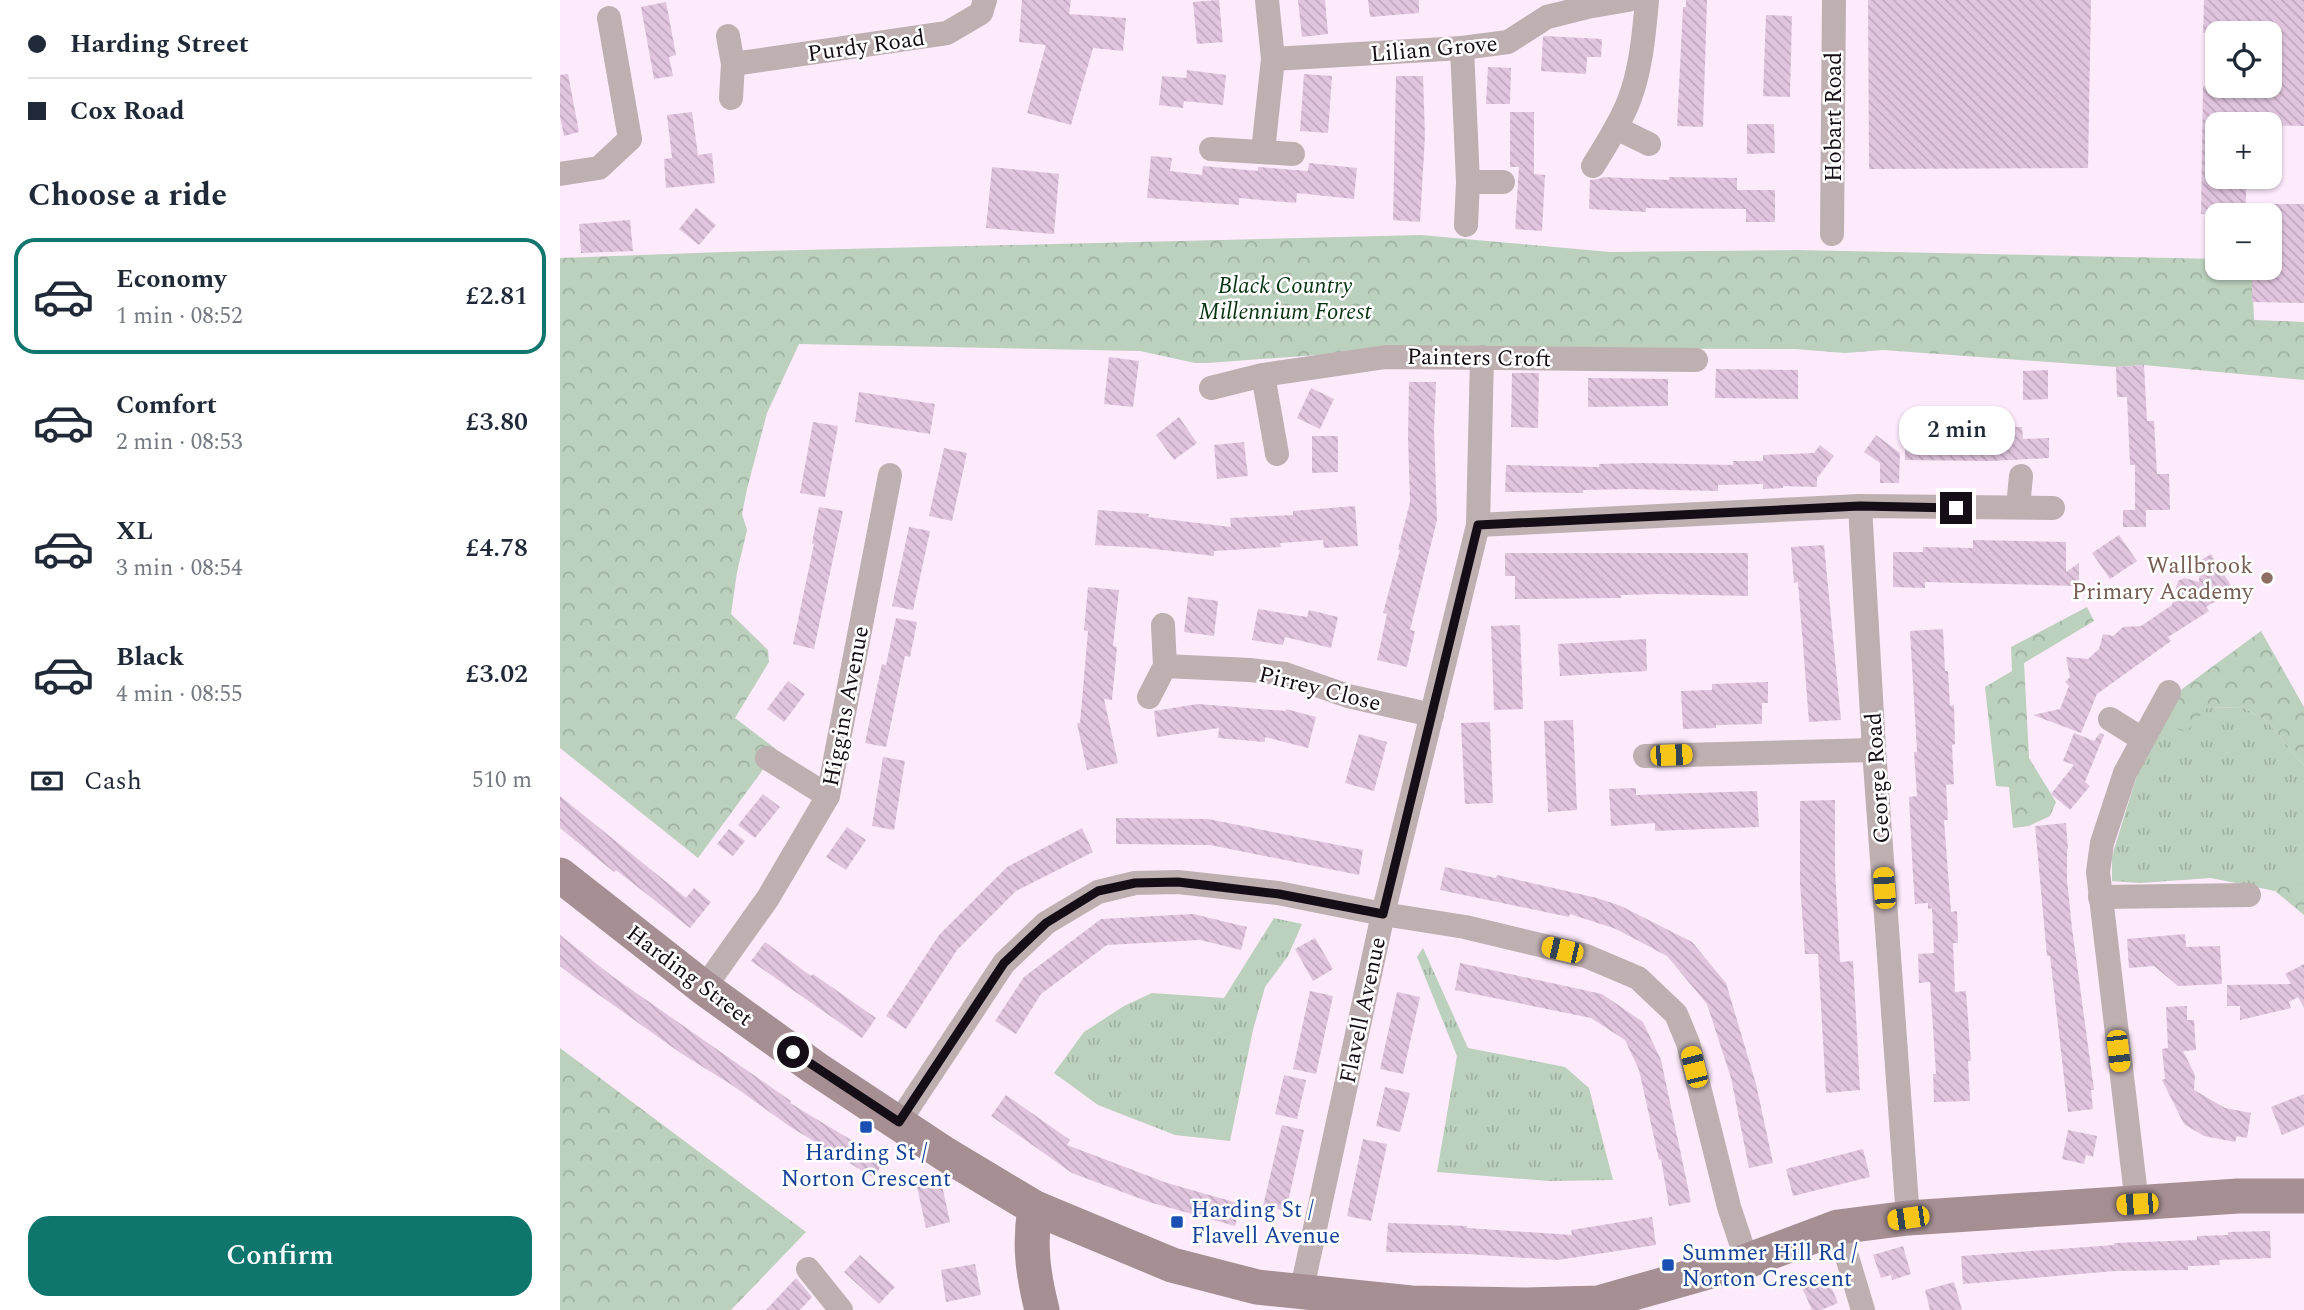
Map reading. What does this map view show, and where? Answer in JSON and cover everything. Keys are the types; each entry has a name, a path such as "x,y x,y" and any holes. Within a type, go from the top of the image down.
{"main road":[{"name":"Harding Street","path":"560,875 704,988 815,1068 1035,1208 1172,1265 1257,1287 1411,1303 1598,1303 1747,1261 1838,1227 1908,1218 2238,1196 2304,1196"},
{"path":"1035,1208 1031,1230 1032,1270 1042,1310"}],"street":[{"name":"Purdy Road","path":"733,64 947,33 981,13 985,0"},
{"path":"1263,151 1273,59 1267,0"},
{"name":"Lilian Grove","path":"1273,59 1462,48 1508,42 1547,17 1628,0"},
{"path":"1593,166 1616,128 1636,79 1647,0"},
{"name":"Hobart Road","path":"1832,234 1834,0"},
{"path":"560,174 599,168 630,139 609,18"},
{"path":"728,36 733,64 731,98"},
{"path":"1462,48 1468,181 1466,225"},
{"path":"1616,128 1649,144"},
{"path":"1210,149 1293,153"},
{"path":"1468,181 1503,182"},
{"name":"Painters Croft","path":"1211,388 1263,375 1386,357 1696,360"},
{"name":"Flavell Avenue","path":"1301,1293 1383,914 1478,525 1482,357"},
{"path":"1263,375 1277,454"},
{"name":"Higgins Avenue","path":"704,988 768,898 828,796 890,475"},
{"path":"2018,507 2021,476"},
{"path":"1478,525 1860,506 2053,508"},
{"name":"George Road","path":"1860,506 1874,750 1908,1218"},
{"path":"1149,697 1165,666 1163,625"},
{"name":"Pirrey Close","path":"1165,666 1285,674 1348,696 1432,715"},
{"path":"2137,1204 2098,872 2102,843 2125,773 2169,692"},
{"path":"2110,719 2142,739"},
{"path":"1645,756 1874,750"},
{"path":"767,758 828,796"},
{"path":"899,1122 1004,963 1046,923 1098,891 1135,883 1178,882 1279,894 1465,927 1586,956 1638,978 1676,1014 1688,1043 1729,1207 1747,1261"},
{"path":"2100,897 2249,895"},
{"path":"1838,1227 1863,1310"},
{"path":"808,1269 841,1310"}],"green space":[{"name":"Black Country Millennium Forest","path":"1421,235 1610,252 1797,250 2205,259 2205,280 2252,280 2254,320 2304,322 2304,380 2144,365 2116,367 1883,350 1845,353 1795,349 1413,348 1195,363 1140,351 799,344 767,413 747,489 742,514 747,530 731,614 768,650 769,662 735,718 776,749 698,858 560,748 560,258"},
{"path":"2087,607 2094,621 2024,663 2029,758 2056,802 2050,816 2029,826 2013,828 2009,787 1996,786 1985,687 2012,671 2011,647"},
{"path":"2261,631 2304,707 2304,766 2267,721 2242,707 2207,708 2186,732 2163,725 2182,689"},
{"path":"2242,707 2267,721 2304,766 2304,882 2283,877 2275,891 2211,878 2140,883 2112,881 2112,856 2142,759 2163,725 2207,708"},
{"path":"2283,876 2304,882 2304,915 2275,891"},
{"path":"1274,918 1302,924 1288,956 1265,987 1253,1030 1230,1141 1175,1135 1098,1105 1054,1073 1084,1032 1124,1006 1152,993 1224,998"},
{"path":"1423,948 1468,1048 1565,1067 1589,1088 1613,1180 1549,1181 1437,1172 1457,1056 1417,957"},
{"path":"560,1048 806,1232 731,1310 560,1310"}],"building":[{"path":"1022,0 1071,0 1069,14 1126,18 1123,51 1093,48 1071,125 1027,113 1046,45 1019,42"},
{"path":"1219,0 1223,42 1197,44 1193,2"},
{"path":"1298,0 1325,0 1328,34 1302,37"},
{"path":"1368,0 1419,0 1419,13 1370,17"},
{"path":"1686,0 1707,0 1703,127 1677,126 1683,7 1686,7"},
{"path":"1868,0 2091,0 2088,168 1869,169"},
{"path":"2204,0 2304,0 2304,126 2282,125 2282,112 2205,112 2205,189 2246,189 2246,203 2205,203 2205,214 2201,214 2203,86 2205,98 2282,98 2282,21 2205,21 2203,33"},
{"path":"666,2 676,55 669,57 673,76 654,79 641,7"},
{"path":"1766,15 1792,16 1790,97 1763,96"},
{"path":"1545,36 1602,39 1601,57 1587,57 1586,74 1541,71"},
{"path":"1488,67 1511,68 1510,104 1486,104"},
{"path":"1187,70 1226,75 1223,105 1184,101 1183,108 1159,105 1162,76 1186,78"},
{"path":"568,74 579,132 564,136 560,116 560,75"},
{"path":"1304,74 1332,76 1328,133 1300,131"},
{"path":"1396,76 1423,76 1425,136 1420,222 1393,220"},
{"path":"692,112 698,155 712,153 715,183 666,188 664,159 672,158 667,115"},
{"path":"1510,112 1534,112 1534,174 1545,175 1542,231 1515,229 1519,167 1510,167"},
{"path":"1747,124 1774,124 1775,153 1747,154"},
{"path":"1151,156 1172,158 1170,171 1202,175 1203,166 1258,171 1258,167 1308,171 1309,163 1357,168 1354,199 1297,193 1296,203 1239,198 1239,205 1147,198"},
{"path":"992,167 1059,174 1054,234 986,228"},
{"path":"1603,177 1669,180 1669,177 1737,178 1737,190 1775,190 1775,222 1746,222 1746,209 1646,208 1646,212 1589,209 1590,180"},
{"path":"2282,204 2304,204 2304,303 2252,302 2252,280 2282,280"},
{"path":"696,208 716,225 699,245 679,229"},
{"path":"630,220 633,251 581,253 579,224"},
{"path":"1109,357 1139,361 1133,407 1104,404"},
{"path":"2144,365 2147,421 2154,421 2157,474 2169,474 2170,510 2146,510 2146,527 2123,527 2123,510 2135,510 2135,465 2130,465 2127,397 2117,397 2116,367"},
{"path":"1716,369 1798,370 1798,399 1715,398"},
{"path":"2048,370 2048,399 2023,400 2023,371"},
{"path":"1512,373 1539,373 1538,428 1511,427"},
{"path":"1588,378 1668,379 1668,406 1588,407"},
{"path":"1409,382 1436,382 1434,429 1437,520 1410,630 1415,631 1407,667 1377,660 1387,614 1383,613 1410,502"},
{"path":"1311,388 1334,399 1320,429 1297,418"},
{"path":"859,392 935,404 930,434 855,422"},
{"path":"1179,417 1197,443 1174,460 1156,435"},
{"path":"813,422 838,426 825,497 800,493"},
{"path":"2004,427 2022,427 2023,439 2049,438 2049,458 1991,461 1905,460 1905,431 2004,431"},
{"path":"1876,435 1900,453 1899,483 1880,483 1880,463 1864,452"},
{"path":"1312,436 1338,436 1338,472 1312,473"},
{"path":"1244,442 1248,476 1217,479 1214,445"},
{"path":"1820,445 1834,456 1817,478 1817,487 1783,486 1763,489 1763,484 1718,485 1718,491 1629,489 1583,490 1583,493 1505,492 1506,465 1733,465 1733,461 1763,461 1763,455 1814,453"},
{"path":"944,448 967,453 952,521 929,516"},
{"path":"1355,506 1358,546 1324,548 1323,540 1280,543 1281,547 1214,551 1214,556 1095,545 1098,510 1149,514 1148,517 1231,527 1230,518 1293,515 1293,511"},
{"path":"819,507 843,511 814,649 793,644"},
{"path":"909,527 930,531 913,610 892,606"},
{"path":"2119,535 2137,561 2110,579 2092,553"},
{"path":"1973,540 2066,542 2066,572 2079,563 2079,586 1925,582 1925,588 1893,587 1893,552 1923,552 1923,547 1973,548"},
{"path":"1824,545 1841,720 1809,722 1798,582 1794,583 1791,547"},
{"path":"1505,553 1748,553 1748,596 1662,594 1621,595 1621,598 1515,599 1515,576 1505,576"},
{"path":"2211,554 2234,590 2206,607 2209,611 2168,637 2171,641 2097,694 2081,733 2033,715 2060,709 2069,686 2065,682 2070,677 2066,657 2088,659 2099,649 2103,634 2113,636 2123,627 2141,626 2172,605 2178,581 2184,578 2199,582 2201,560"},
{"path":"1088,587 1119,590 1113,646 1117,647 1112,700 1104,699 1118,763 1087,770 1077,723 1080,723 1088,631 1084,630"},
{"path":"1188,597 1218,601 1214,636 1184,632"},
{"path":"1258,609 1307,617 1309,610 1338,617 1331,648 1285,637 1283,645 1252,640"},
{"path":"896,618 917,622 910,657 905,656 886,747 865,743 882,664 886,665"},
{"path":"1520,625 1523,709 1494,710 1491,626"},
{"path":"1943,629 1950,706 1954,705 1954,784 1946,785 1948,820 1944,820 1951,912 1957,911 1958,943 1953,943 1955,992 1966,991 1971,1061 1968,1061 1970,1101 1934,1102 1933,1074 1936,1074 1930,982 1919,983 1918,954 1934,953 1932,908 1928,909 1928,903 1915,904 1913,876 1909,797 1917,796 1914,752 1917,752 1910,631"},
{"path":"1646,639 1647,671 1560,676 1558,644"},
{"path":"788,681 805,694 784,722 767,709"},
{"path":"1768,682 1768,703 1762,703 1762,724 1683,729 1681,691 1712,690 1712,684"},
{"path":"1198,704 1286,709 1316,717 1308,748 1265,737 1265,742 1218,738 1219,728 1157,737 1154,711"},
{"path":"1573,720 1577,810 1548,812 1544,721"},
{"path":"1490,722 1493,803 1465,804 1461,723"},
{"path":"2074,733 2094,741 2100,733 2104,735 2085,782 2090,786 2070,810 2051,794 2074,765 2063,761"},
{"path":"1359,734 1387,742 1374,791 1345,783"},
{"path":"883,757 905,761 894,830 872,826"},
{"path":"1636,788 1636,795 1757,791 1759,827 1655,831 1655,823 1611,826 1609,789"},
{"path":"763,794 780,807 755,838 738,825"},
{"path":"560,796 686,898 694,888 711,902 690,928 560,828"},
{"path":"1835,800 1835,869 1840,962 1853,961 1860,1090 1826,1093 1818,954 1805,954 1800,883 1800,801"},
{"path":"1116,818 1208,819 1363,850 1359,875 1210,845 1116,844"},
{"path":"2066,823 2067,880 2072,928 2094,1090 2091,1090 2093,1109 2068,1112 2050,956 2047,956 2035,826"},
{"path":"847,827 866,840 846,870 826,857"},
{"path":"1082,828 1093,852 1016,891 957,950 906,1029 886,1016 939,935 1007,867"},
{"path":"729,829 745,841 733,856 717,844"},
{"path":"1445,867 1496,878 1497,875 1597,898 1621,906 1692,942 1726,983 1756,1084 1773,1163 1749,1168 1731,1078 1707,1004 1667,956 1616,929 1570,914 1569,917 1440,890"},
{"path":"1193,914 1247,927 1241,950 1200,940 1107,945 1041,994 1016,1034 995,1021 1024,977 1101,919"},
{"path":"2185,934 2186,947 2220,946 2222,984 2178,986 2154,966 2129,968 2127,939"},
{"path":"560,935 612,976 791,1101 790,1103 884,1160 874,1178 789,1126 574,977 560,966"},
{"path":"1315,938 1333,969 1313,981 1295,949"},
{"path":"765,942 876,1018 862,1038 751,961"},
{"path":"1460,963 1602,994 1643,1022 1661,1060 1691,1202 1669,1206 1661,1159 1659,1160 1639,1070 1625,1040 1591,1018 1455,990"},
{"path":"2304,964 2304,1008 2298,997 2289,1002 2291,1008 2240,1020 2240,1006 2227,1006 2227,985 2291,984 2285,974"},
{"path":"1310,991 1333,996 1316,1074 1293,1069"},
{"path":"1397,992 1420,997 1403,1074 1380,1069"},
{"path":"2187,1006 2187,1020 2194,1020 2196,1050 2183,1051 2195,1075 2194,1090 2225,1108 2251,1113 2247,1138 2237,1136 2235,1142 2204,1136 2184,1124 2162,1080 2165,1079 2162,1049 2168,1048 2166,1007"},
{"path":"1284,1075 1306,1080 1297,1119 1275,1114"},
{"path":"1385,1087 1410,1093 1400,1132 1376,1126"},
{"path":"2304,1094 2304,1126 2282,1135 2271,1107"},
{"path":"1006,1095 1070,1140 1067,1145 1167,1183 1241,1204 1235,1226 1149,1202 1072,1173 991,1116"},
{"path":"1282,1125 1304,1130 1286,1211 1263,1206"},
{"path":"2068,1130 2097,1136 2093,1157 2086,1155 2084,1164 2062,1159"},
{"path":"1363,1139 1387,1144 1371,1221 1347,1216"},
{"path":"1863,1149 1870,1177 1793,1196 1786,1169"},
{"path":"941,1181 950,1222 926,1228 917,1187"},
{"path":"1652,1217 1656,1245 1558,1260 1386,1252 1388,1223 1467,1226 1572,1235 1571,1230"},
{"path":"2270,1231 2271,1258 2219,1260 2220,1265 2188,1266 2188,1270 2115,1271 1963,1284 1961,1256 2114,1243 2197,1240 2197,1236 2228,1235 2228,1232"},
{"path":"1903,1246 1911,1274 1892,1280 1891,1275 1881,1278 1873,1255"},
{"path":"860,1255 895,1287 879,1304 844,1272"},
{"path":"975,1264 981,1295 946,1302 941,1270"},
{"path":"1826,1275 1838,1303 1821,1310 1812,1310 1801,1285"},
{"path":"796,1278 812,1297 800,1310 766,1310"},
{"path":"1954,1282 1962,1310 1930,1310 1925,1290"}],"place":[{"name":"Wallbrook Primary Academy","path":"2267,578"},
{"name":"Harding St / Norton Crescent","path":"866,1127"},
{"name":"Harding St / Flavell Avenue","path":"1177,1222"},
{"name":"Summer Hill Rd / Norton Crescent","path":"1668,1265"}],"route":[{"path":"793,1052 899,1122 1004,963 1046,923 1098,891 1135,883 1178,882 1279,894 1383,914 1478,525 1860,506 1956,508"}]}
